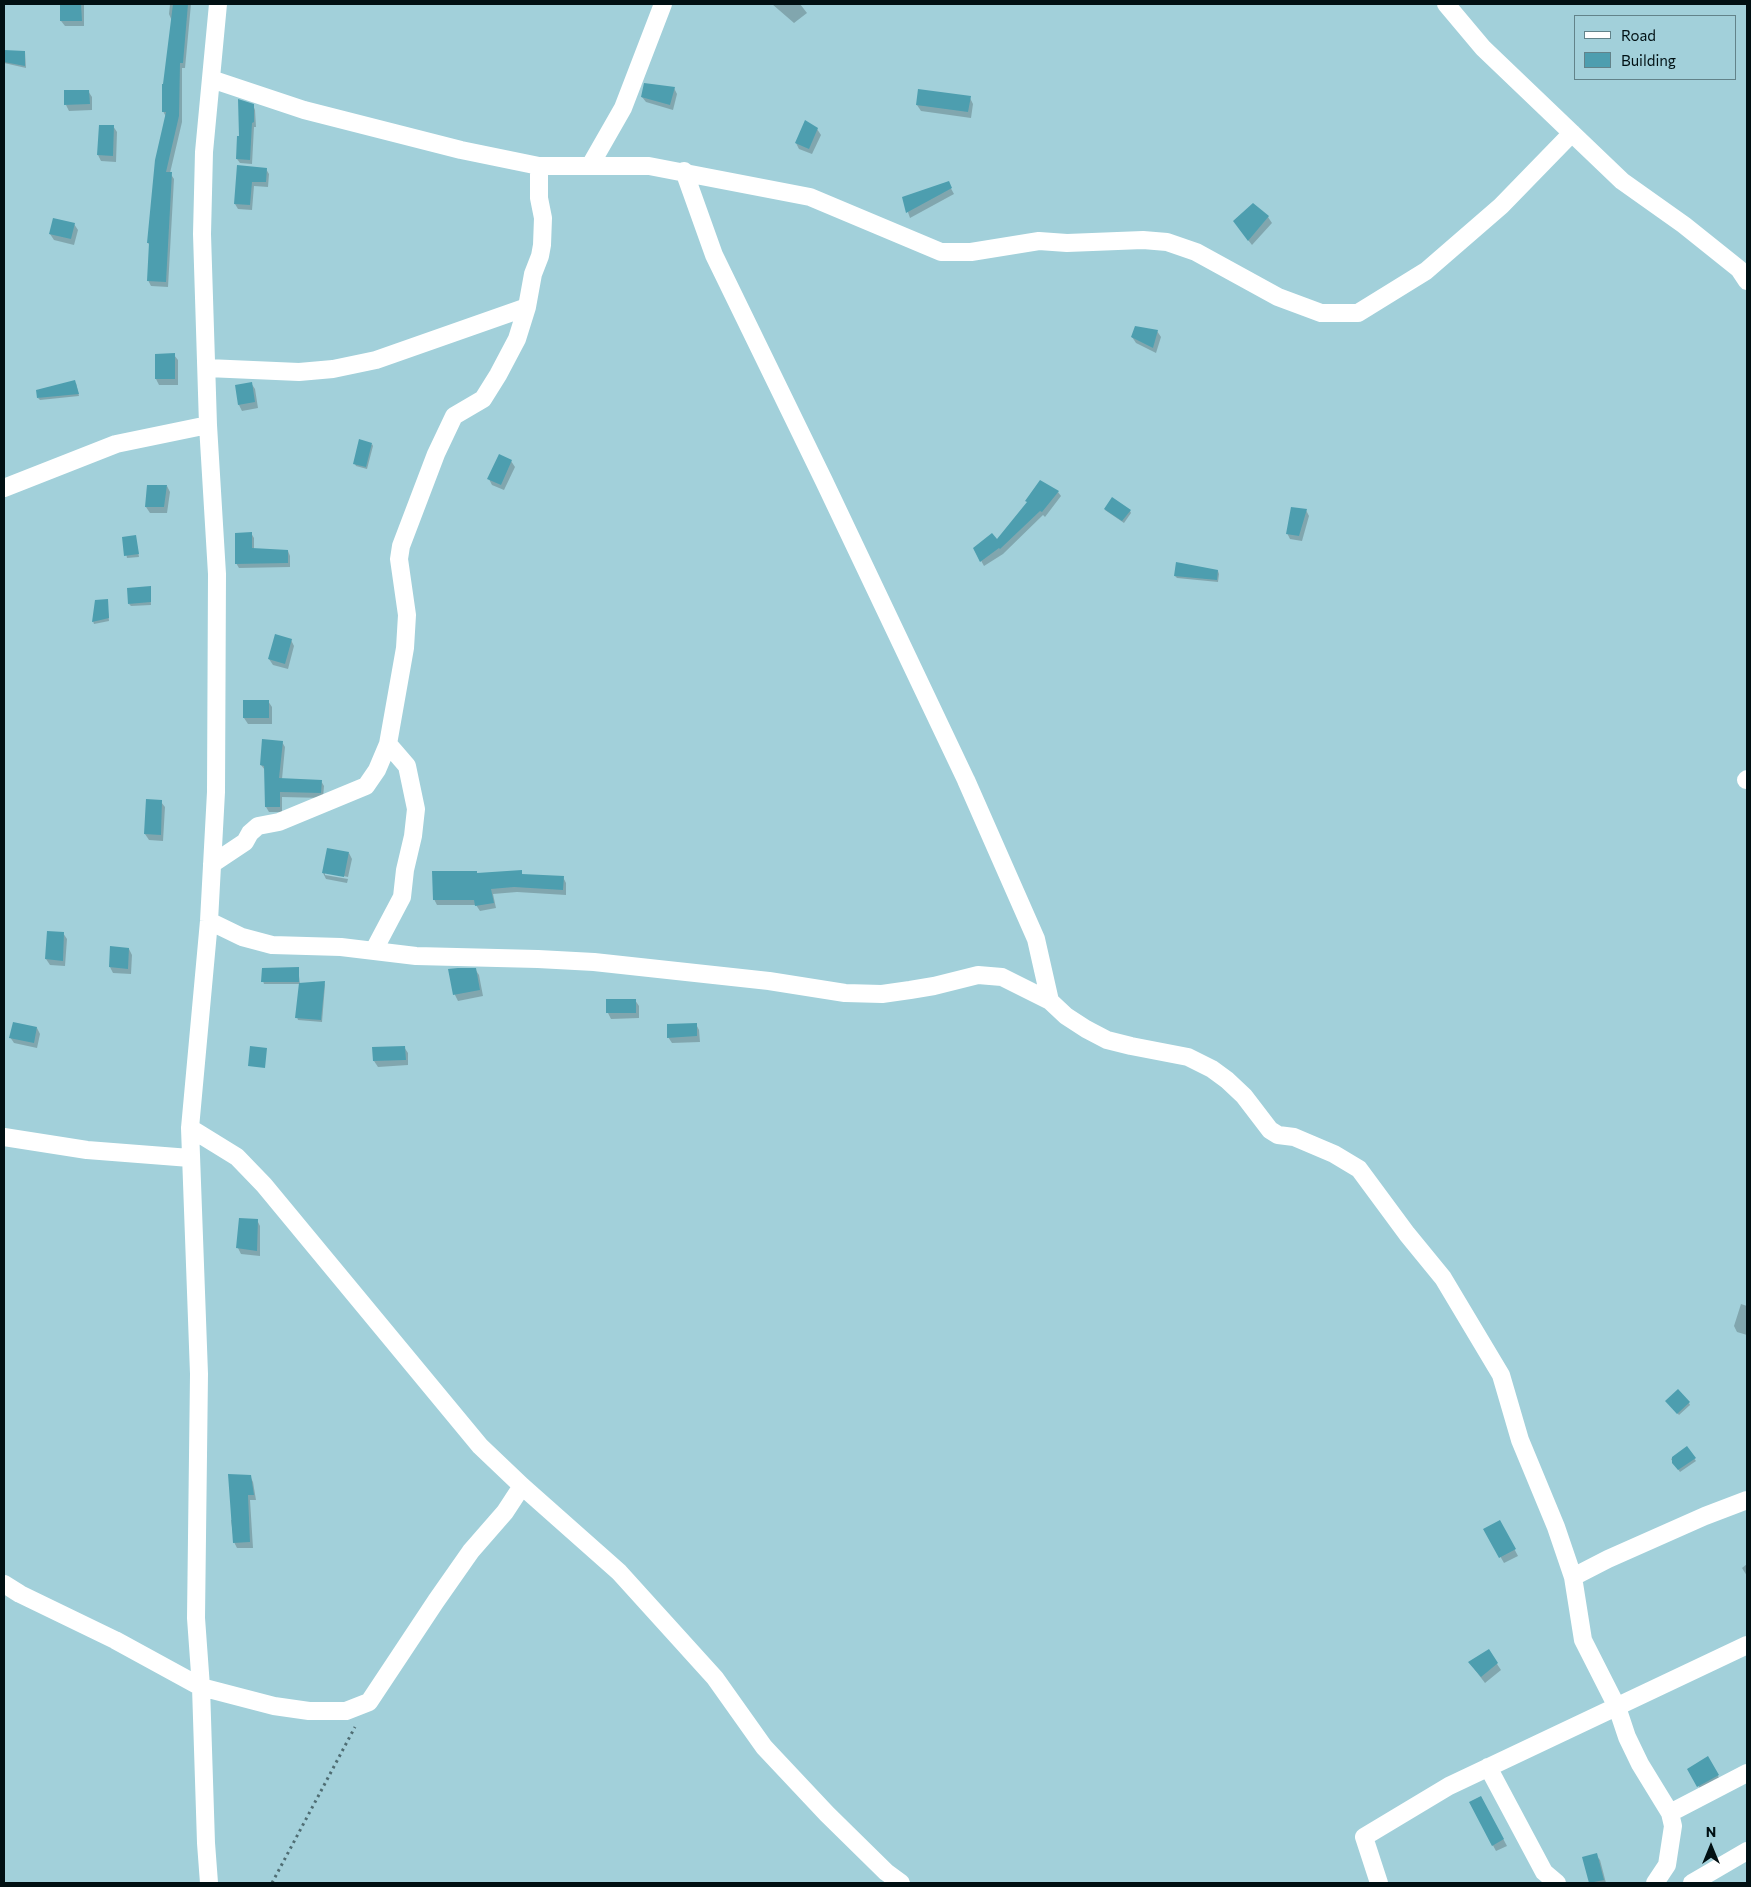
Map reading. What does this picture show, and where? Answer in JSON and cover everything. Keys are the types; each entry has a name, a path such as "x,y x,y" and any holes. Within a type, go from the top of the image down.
{"street":[{"path":"209,1883 201,1687 196,1618 200,1374 190,1128 209,921 216,792 218,574 208,425 202,234 204,152 218,4"},
{"path":"591,164 623,108 663,4"},
{"path":"1446,4 1483,48 1622,182 1684,225 1740,269 1747,281"},
{"path":"211,79 263,98 342,121 410,136 461,150 539,166 591,164 648,166 684,171 810,196 941,252 971,252 1039,241 1067,243 1144,240 1166,242 1196,252 1278,297 1322,313 1358,312 1426,271 1501,206 1572,133"},
{"path":"212,864 245,842 250,833 258,826 279,822 366,786 377,770 388,744 405,648 407,616 399,559 400,546 436,454 454,416 483,399 498,376 517,339 542,245 543,218 539,198 539,166"},
{"path":"684,171 714,255 824,480 966,780 1036,939 1050,1001"},
{"path":"207,368 299,372 333,369 376,360 527,307"},
{"path":"4,488 116,444 208,425"},
{"path":"374,950 402,896 416,809 407,766 388,744"},
{"path":"209,921 242,937 272,945 341,947 416,956 594,962 752,978 845,993 882,994 934,986 978,975 1002,977 1050,1001 1066,1016 1107,1040 1188,1057 1204,1064 1227,1080 1244,1096 1270,1130 1278,1134 1294,1137 1334,1154 1359,1169 1407,1234 1443,1278 1501,1375 1520,1440 1556,1527 1573,1577 1583,1640 1616,1707 1627,1737 1640,1764 1670,1813 1673,1826 1667,1865 1655,1883"},
{"path":"190,1128 237,1157 264,1185 468,1432 522,1486 619,1572 715,1678 764,1746 827,1814 886,1872 900,1883"},
{"path":"4,1137 86,1150 190,1158"},
{"path":"4,1584 20,1594 115,1640 201,1687 274,1706 310,1711 346,1710 369,1702 436,1601 472,1551 505,1512 522,1486"},
{"path":"1573,1577 1608,1559 1705,1516 1747,1500"},
{"path":"1379,1883 1364,1838 1449,1786 1747,1646"},
{"path":"1488,1767 1524,1838 1544,1872 1558,1883"},
{"path":"1670,1813 1747,1773"},
{"path":"1692,1883 1716,1878 1747,1851"}],"path":[{"path":"272,1883 356,1726"}],"building":[{"path":"60,4 81,4 82,21 60,21"},
{"path":"173,4 188,4 183,63 180,63 179,116 166,172 172,172 166,282 147,281 149,243 147,243 155,160 166,112 162,112 162,84"},
{"path":"4,50 25,51 25,66 4,62"},
{"path":"644,83 675,87 670,105 641,97"},
{"path":"918,89 971,96 968,112 916,105"},
{"path":"64,90 89,90 90,104 64,105"},
{"path":"238,99 254,104 250,160 236,159 237,136 239,136"},
{"path":"805,120 818,128 809,149 795,143"},
{"path":"99,125 114,125 113,156 97,155"},
{"path":"237,165 267,168 266,182 252,182 250,205 234,204"},
{"path":"949,181 952,188 906,213 902,197"},
{"path":"1253,203 1269,216 1248,241 1233,221"},
{"path":"53,218 75,223 71,239 49,234"},
{"path":"1135,326 1158,330 1153,348 1131,337"},
{"path":"175,353 175,379 155,379 155,354"},
{"path":"75,380 79,394 37,398 36,390"},
{"path":"252,382 255,402 238,405 235,385"},
{"path":"359,439 372,443 366,467 353,464"},
{"path":"499,454 512,460 501,485 487,479"},
{"path":"1040,480 1059,491 1042,512 1040,511 1000,549 980,562 973,548 992,533 997,539 1027,502 1025,501"},
{"path":"147,485 167,485 164,507 145,507"},
{"path":"1112,497 1131,510 1122,521 1104,509"},
{"path":"1291,507 1307,509 1299,536 1286,534"},
{"path":"252,532 252,548 288,550 288,563 235,564 235,533"},
{"path":"136,535 139,554 124,556 122,537"},
{"path":"1176,562 1218,570 1217,580 1174,576"},
{"path":"151,586 151,602 128,604 127,588"},
{"path":"108,599 109,618 92,622 95,600"},
{"path":"275,634 292,639 285,664 268,659"},
{"path":"243,700 269,700 269,718 243,718"},
{"path":"262,739 283,741 279,778 322,780 321,793 280,792 280,807 265,807 264,766 260,765"},
{"path":"146,799 162,800 161,835 144,834"},
{"path":"327,848 349,852 344,877 322,873"},
{"path":"522,870 522,874 564,876 563,890 514,887 491,889 494,903 475,906 474,900 433,900 432,871 477,871 477,873"},
{"path":"47,931 64,932 63,961 45,959"},
{"path":"110,946 129,948 128,969 109,967"},
{"path":"299,967 299,982 261,982 262,968"},
{"path":"476,968 480,990 453,995 448,969"},
{"path":"325,981 321,1020 295,1018 299,983"},
{"path":"606,999 636,999 636,1013 606,1013"},
{"path":"13,1022 37,1027 34,1043 9,1038"},
{"path":"697,1023 697,1036 667,1038 667,1024"},
{"path":"250,1046 267,1048 265,1068 248,1066"},
{"path":"405,1046 406,1060 373,1061 372,1047"},
{"path":"239,1218 258,1219 257,1251 236,1248"},
{"path":"1678,1389 1690,1402 1677,1414 1665,1401"},
{"path":"1687,1446 1696,1458 1678,1470 1672,1463 1672,1457"},
{"path":"228,1474 251,1475 254,1495 248,1495 250,1542 233,1543"},
{"path":"1500,1520 1516,1549 1499,1558 1483,1529"},
{"path":"1489,1649 1498,1663 1481,1677 1468,1662"},
{"path":"1708,1756 1719,1775 1697,1787 1687,1769"},
{"path":"1481,1796 1504,1839 1492,1846 1469,1802"},
{"path":"1597,1853 1604,1880 1589,1883 1582,1857"}]}
